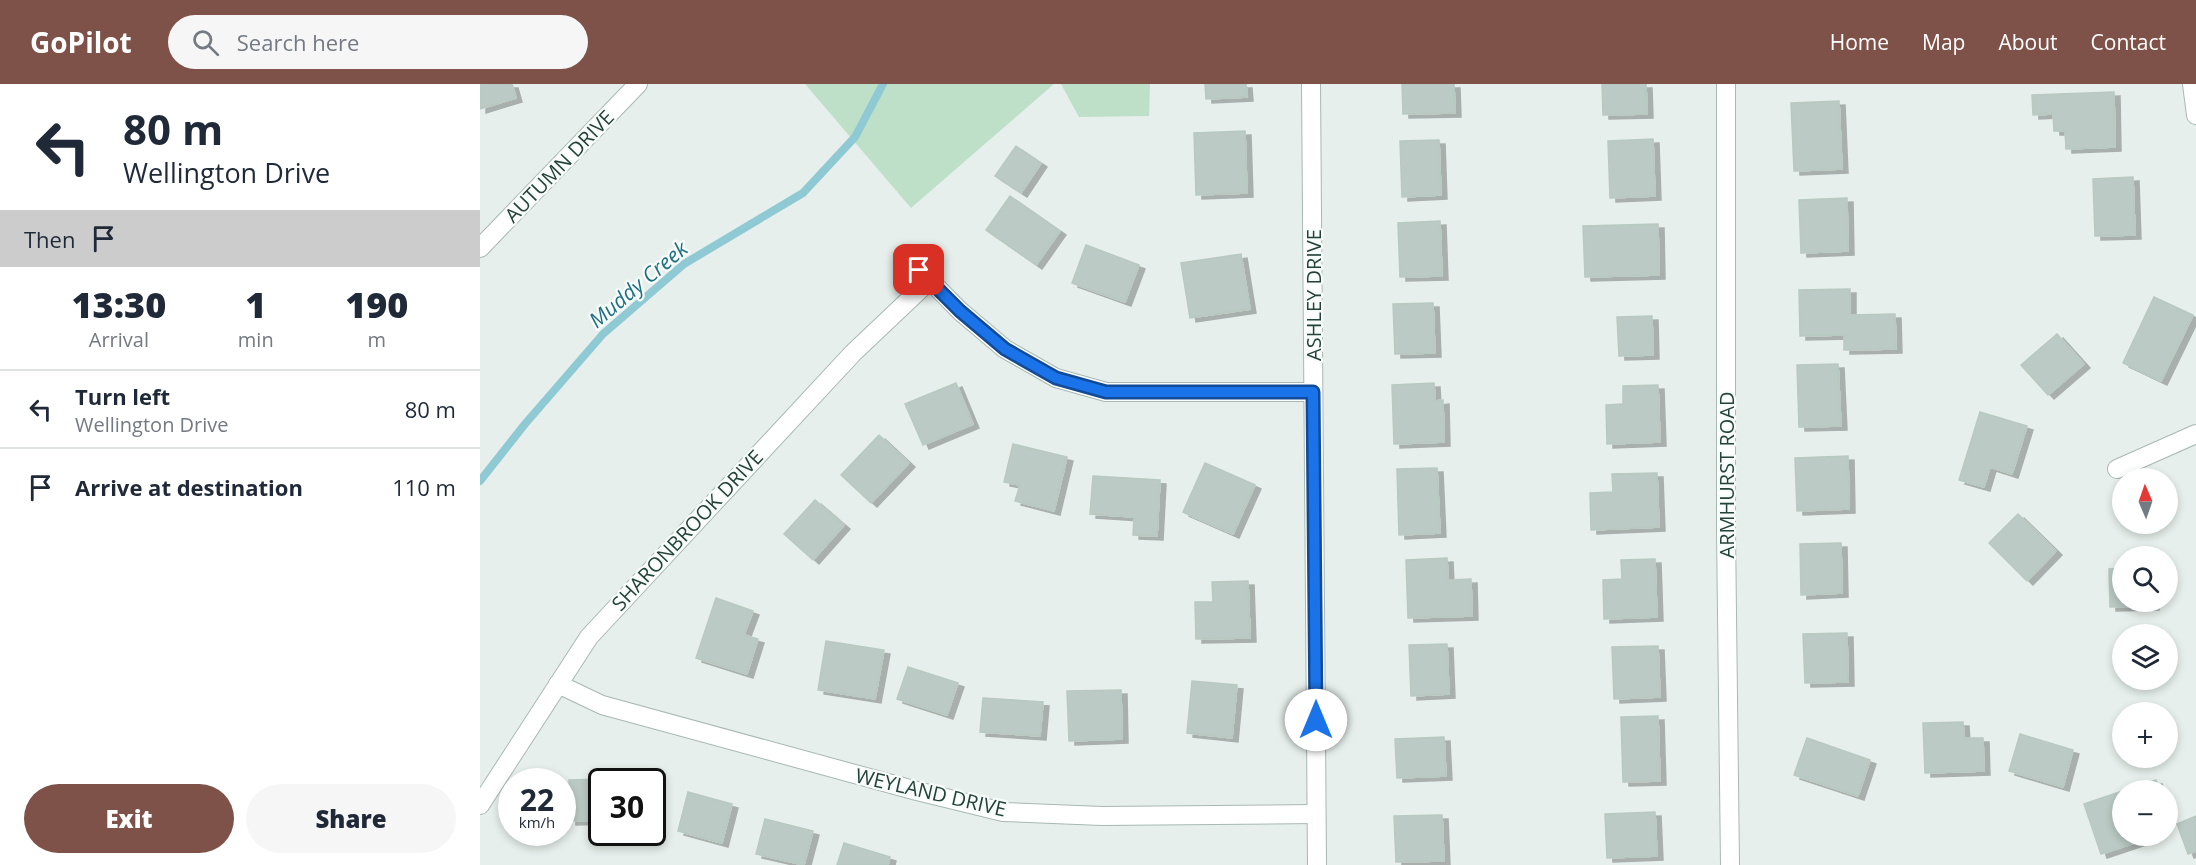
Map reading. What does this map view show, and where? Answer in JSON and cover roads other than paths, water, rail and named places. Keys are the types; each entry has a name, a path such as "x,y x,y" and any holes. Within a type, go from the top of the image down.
{"street":[{"name":"AUTUMN DRIVE","path":"480,248 638,84"},
{"name":"ASHLEY DRIVE","path":"1311,84 1317,865"},
{"name":"ARMHURST ROAD","path":"1726,84 1726,530 1730,865"},
{"path":"2192,84 2196,115"},
{"path":"909,259 960,311 1005,349 1056,378 1106,392 1313,392"},
{"name":"SHARONBROOK DRIVE","path":"480,805 589,637 646,573 853,353 929,281"},
{"path":"2119,468 2196,434"},
{"name":"WEYLAND DRIVE","path":"558,684 602,705 917,791 1003,812 1102,816 1316,814"}],"waterway":[{"name":"Muddy Creek","path":"480,481 525,424 603,334 684,264 803,193 855,137 883,84"}]}
